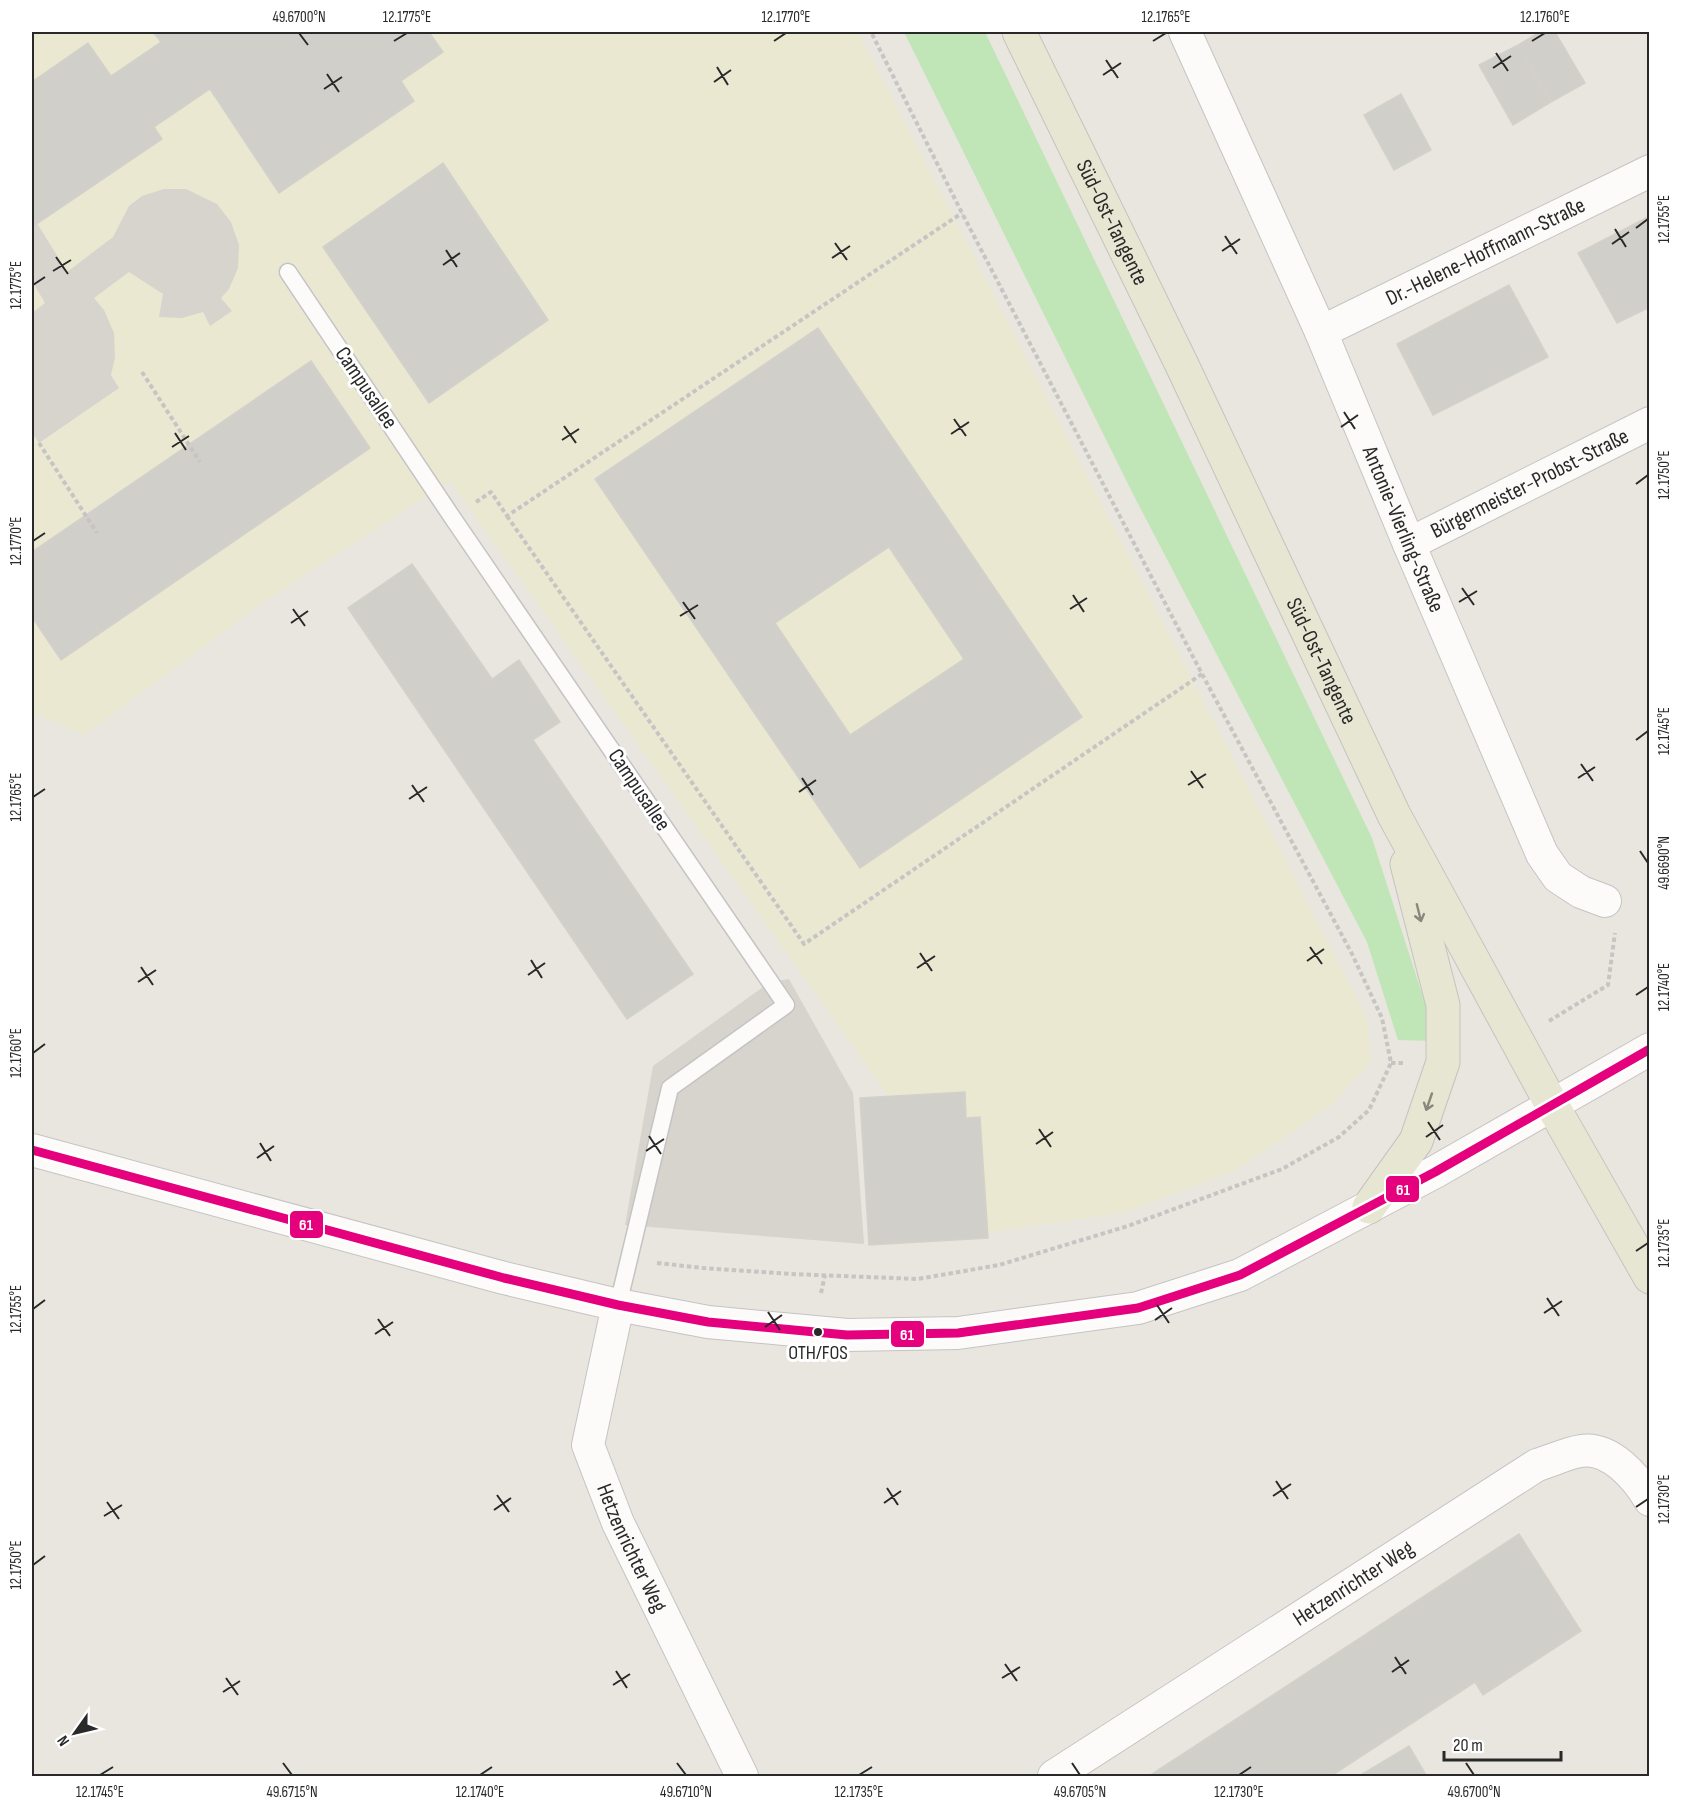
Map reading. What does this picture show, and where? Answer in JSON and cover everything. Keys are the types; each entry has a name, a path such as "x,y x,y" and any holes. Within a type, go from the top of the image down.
{"main road":[{"name":"Süd-Ost-Tangente","path":"1019,32 1180,363 1394,815 1552,1105 1650,1276"},
{"path":"1369,1207 1416,1141 1443,1062 1443,1005 1394,815"}],"street":[{"name":"Antonie-Vierling-Straße","path":"1185,32 1321,332 1542,854 1558,877 1581,892 1605,901"},
{"name":"Dr.-Helene-Hoffmann-Straße","path":"1321,332 1650,171"},
{"name":"Bürgermeister-Probst-Straße","path":"1409,544 1650,423"},
{"path":"32,1150 504,1278 618,1305 708,1322 847,1335 958,1333 1138,1308 1239,1275 1435,1172 1650,1049"},
{"name":"Hetzenrichter Weg","path":"618,1305 588,1445 618,1523 742,1776"},
{"name":"Hetzenrichter Weg","path":"1054,1776 1537,1465 1583,1450 1610,1455 1641,1486 1650,1500"}],"lane":[{"name":"Campusallee","path":"288,272 452,517 786,1005 670,1088 618,1305"}],"path":[{"path":"618,1305 651,1262 703,1268 918,1279 999,1265 1128,1226 1282,1169 1339,1137 1368,1110 1391,1063 1382,1018 1352,954 1202,674 962,213 871,32"},
{"path":"507,516 962,213"},
{"path":"142,372 200,462"},
{"path":"39,443 98,533"},
{"path":"452,517 491,492 804,944 1202,674"},
{"path":"821,1293 825,1275"}],"shaded area":[{"path":"32,32 858,32 1366,1016 1372,1061 1333,1104 1234,1171 1126,1212 986,1233 450,481 265,601 85,735 32,713"},
{"path":"164,189 186,189 217,204 231,222 239,245 238,268 229,289 221,298 232,311 210,326 203,312 182,318 159,317 163,294 129,272 94,298 104,310 114,333 115,357 111,375 119,388 39,443 32,433 32,313 45,303 32,281 32,227 37,223 67,272 113,237 129,206 142,196"},
{"path":"789,979 853,1093 864,1244 625,1225 653,1066 771,982"}],"green space":[{"path":"904,32 985,32 1372,838 1437,1041 1398,1040 1367,942 1134,496"}],"building":[{"path":"153,32 429,32 443,52 401,81 414,101 279,193 210,89 154,127 162,139 32,227 32,82 88,43 111,76 161,42"},
{"path":"1540,32 1555,32 1585,83 1551,102 1518,45"},
{"path":"1518,45 1551,102 1513,125 1479,65"},
{"path":"1401,94 1431,150 1394,170 1364,115"},
{"path":"443,163 548,320 429,403 323,247"},
{"path":"1650,216 1650,307 1617,323 1578,253"},
{"path":"1509,285 1548,357 1433,415 1397,344"},
{"path":"818,328 1082,717 860,868 595,479","holes":["889,547 964,659 850,735 775,623"]},
{"path":"311,361 370,448 61,660 32,617 32,552"},
{"path":"412,564 492,679 519,660 560,722 533,740 693,974 627,1019 348,608"},
{"path":"965,1092 966,1118 980,1117 988,1238 869,1245 860,1098"},
{"path":"1519,1534 1581,1631 1483,1695 1475,1682 1331,1776 1149,1776"},
{"path":"1409,1746 1426,1775 1359,1776"}],"transit line":[{"name":"61","path":"32,1150 504,1278 618,1305 708,1322 847,1335 958,1333 1138,1308 1240,1275 1435,1172 1650,1049"}],"place":[{"name":"OTH/FOS","path":"818,1332"}]}
